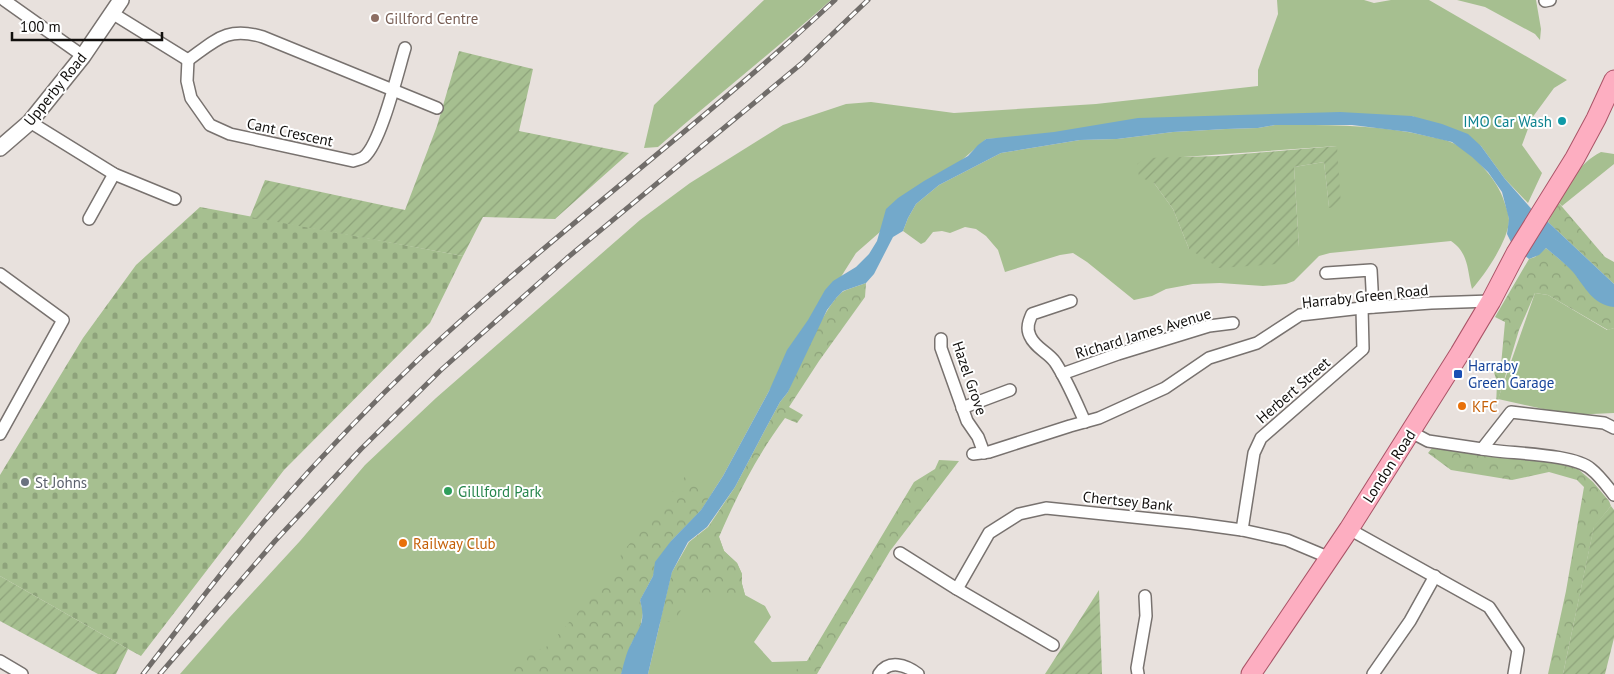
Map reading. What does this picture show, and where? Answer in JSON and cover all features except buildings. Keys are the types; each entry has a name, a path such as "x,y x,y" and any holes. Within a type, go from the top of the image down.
{"main road":[{"name":"London Road","path":"1251,674 1349,529 1491,302 1516,253 1596,119 1614,80"}],"street":[{"path":"4,0 83,56"},
{"name":"Upperby Road","path":"0,148 30,122 83,56 121,0"},
{"path":"1545,1 1550,0"},
{"path":"112,13 188,60 229,34 248,32 437,108"},
{"name":"Cant Crescent","path":"188,60 188,81 191,98 210,125 230,134 353,160 362,158 375,142 393,91 405,48"},
{"path":"30,122 114,174 175,199"},
{"path":"89,219 114,174"},
{"path":"1326,273 1371,270 1368,308"},
{"path":"0,274 64,320 0,434"},
{"path":"1071,301 1032,314 1028,324 1030,336 1041,350 1053,359 1085,422"},
{"name":"Harraby Green Road","path":"979,454 1099,418 1160,391 1209,358 1257,343 1300,316 1431,303 1491,302"},
{"name":"Herbert Street","path":"1242,530 1254,453 1261,438 1363,349 1368,308"},
{"name":"Richard James Avenue","path":"1062,374 1118,354 1209,326 1233,323"},
{"name":"Hazel Grove","path":"941,339 941,348 962,408 967,421 978,437 979,454"},
{"path":"962,408 1010,390"},
{"path":"1482,449 1511,412 1604,423 1614,428"},
{"path":"1411,432 1428,441 1500,452 1575,460 1590,468 1614,495"},
{"name":"Chertsey Bank","path":"958,589 989,533 1019,514 1046,508 1242,530 1286,540 1330,558"},
{"path":"1349,529 1489,607 1518,650 1514,674"},
{"path":"900,553 1053,645"},
{"path":"1373,674 1410,621 1435,576"},
{"path":"1138,674 1137,668 1146,616 1144,596"},
{"path":"0,662 22,674"},
{"path":"879,674 881,670 890,665 900,664 918,674"}],"green space":[{"path":"764,0 831,0 658,147 644,148 654,105"},
{"path":"1277,0 1364,0 1374,3 1391,0 1429,0 1567,80 1554,88 1532,118 1522,145 1542,173 1528,203 1505,179 1481,146 1412,116 986,139 856,253 769,391 723,476 701,510 671,541 640,600 631,644 621,674 180,674 300,541 365,465 436,398 640,220 690,183 783,125 846,104 871,102 954,113 1096,104 1258,86 1258,70 1278,14"},
{"path":"1457,0 1536,0 1541,29 1540,40 1535,34 1485,7"},
{"path":"459,51 533,69 519,131 629,153 555,219 483,217 463,256 250,217 265,180 405,210 437,126"},
{"path":"1275,125 1370,127 1408,132 1453,143 1469,153 1484,168 1501,193 1509,220 1501,246 1472,289 1464,256 1451,241 1330,253 1319,256 1294,281 1286,284 1263,286 1220,283 1193,284 1166,289 1152,296 1134,300 1073,253 1060,255 1005,272 998,250 986,236 976,229 965,227 950,233 942,231 933,232 921,244 903,231 916,204 939,185 1001,153 1080,140 1117,139 1173,132 1258,128","holes":["1337,146 1329,207 1324,162 1294,167 1299,247 1189,249 1173,209 1154,183 1183,157"]},
{"path":"1337,146 1341,206 1329,208 1324,162 1294,167 1299,247 1278,264 1219,268 1189,249 1173,209 1154,183 1139,177 1137,164 1146,158 1219,156"},
{"path":"1601,152 1614,154 1614,164 1562,206 1558,202 1576,174 1586,162"},
{"path":"1558,202 1605,257 1614,262 1614,284 1548,222"},
{"path":"200,207 463,256 430,323 284,470 141,656 0,576 0,475 83,338 136,265"},
{"path":"1546,248 1610,301 1614,301 1614,328 1608,330 1548,295 1535,293 1519,330 1496,407 1497,382 1492,366 1501,365 1505,322 1495,317 1529,259 1535,257"},
{"path":"866,283 865,297 789,407 803,415 797,423 785,418 775,432 749,475 719,537 724,551 737,563 742,574 745,595 738,599 714,593 690,595 677,617 669,622 660,622 672,572 689,542 708,527 735,487 780,402 788,392 813,337 829,308 844,291"},
{"path":"1535,293 1548,295 1607,330 1614,328 1614,413 1570,415 1498,399"},
{"path":"1485,444 1578,469 1593,482 1611,506 1594,527 1563,674 1548,674 1566,591 1584,487 1577,480 1549,472 1512,480 1451,470 1428,453 1432,448 1444,446"},
{"path":"939,460 959,461 890,551 817,674 791,674 807,661 914,482 935,469"},
{"path":"691,471 712,493 701,510 671,541 655,562 653,576 640,600 643,612 640,629 631,644 621,674 506,674 513,660 548,646 619,566 621,554"},
{"path":"1611,506 1614,510 1614,638 1605,674 1563,674 1594,526"},
{"path":"719,537 724,551 737,563 742,574 745,595 765,606 771,617 754,642 772,662 807,661 814,674 648,674 672,572"},
{"path":"0,576 128,649 116,674 98,674 0,621"},
{"path":"1099,590 1102,674 1045,674"}],"water":[{"path":"1340,112 1412,116 1442,124 1468,134 1481,146 1505,179 1536,214 1548,222 1614,284 1614,307 1607,306 1595,299 1573,272 1546,248 1539,255 1529,259 1513,246 1507,234 1509,219 1502,192 1488,172 1452,142 1409,132 1352,125 1275,125 1258,128 1173,132 1117,139 1080,140 1001,153 939,185 916,204 903,231 893,237 874,274 866,283 843,291 827,310 788,392 780,402 735,487 707,527 688,542 672,572 648,674 621,674 628,651 641,624 640,600 653,576 655,562 671,541 701,510 723,476 769,391 787,350 808,320 825,290 833,281 856,267 869,254 877,241 886,209 898,198 968,156 986,139 1054,132 1138,118"}],"railway":[{"path":"143,674 261,525 339,439 401,376 472,310 785,46 835,0"},
{"path":"160,674 275,541 361,449 441,370 567,258 801,64 868,0"}],"place":[{"name":"Gillford Centre","path":"375,18"},
{"name":"IMO Car Wash","path":"1562,121"},
{"name":"Harraby Green Garage","path":"1458,374"},
{"name":"KFC","path":"1462,406"},
{"name":"St Johns","path":"25,482"},
{"name":"Gilllford Park","path":"448,491"},
{"name":"Railway Club","path":"403,543"}]}
